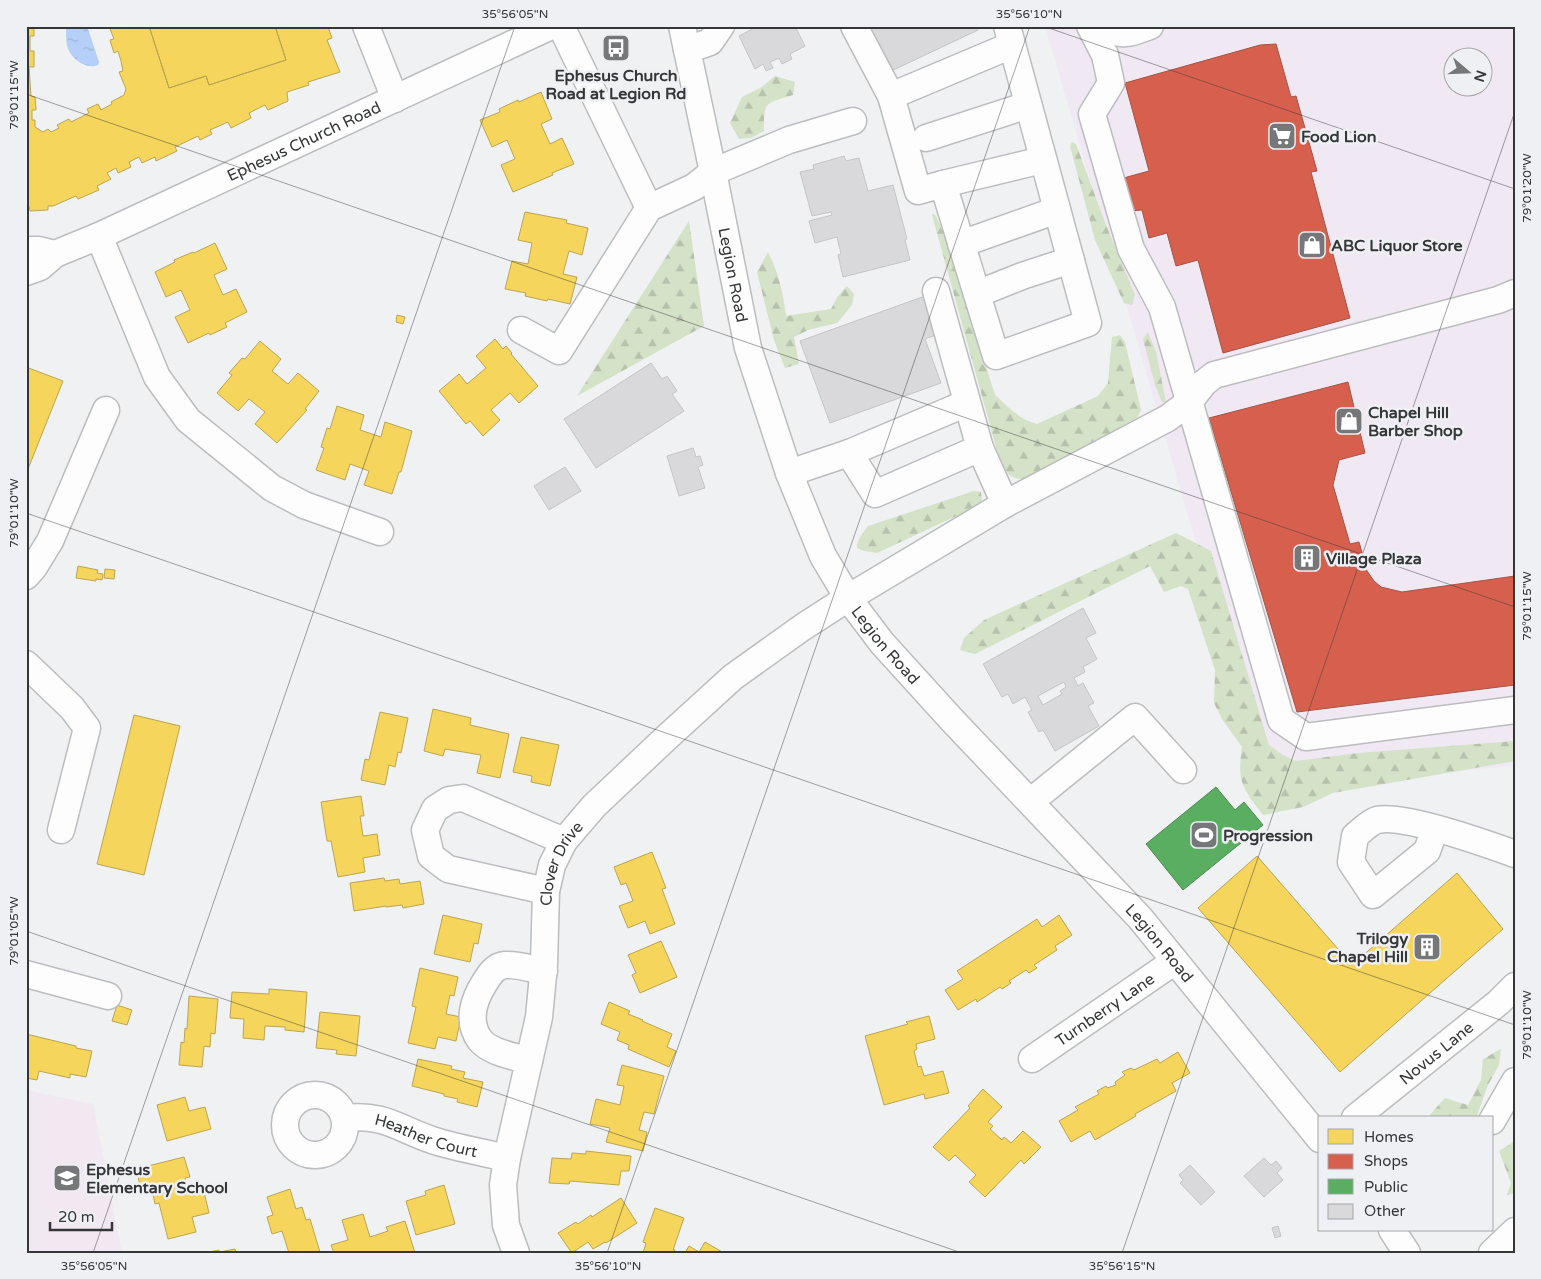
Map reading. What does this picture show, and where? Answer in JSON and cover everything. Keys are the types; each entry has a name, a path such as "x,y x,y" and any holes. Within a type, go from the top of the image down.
{"street":[{"path":"366,26 396,99"},
{"name":"Ephesus Church Road","path":"26,272 40,267 54,254 99,236 551,26"},
{"path":"561,26 649,208"},
{"path":"684,38 710,42 721,26"},
{"path":"854,26 891,96 918,191 1042,160"},
{"path":"1090,26 1105,55 1111,83 1092,114 1131,249 1162,307 1281,720 1306,737 1515,710"},
{"path":"1111,26 1114,31 1123,34 1150,26"},
{"path":"891,96 1009,36 1088,323 996,356 942,184"},
{"name":"Legion Road","path":"684,38 748,348 789,474 823,556 848,598 882,642 952,720 1140,918 1318,1137"},
{"path":"926,138 1028,105"},
{"path":"521,330 559,351 649,208 694,187 713,172 789,140 852,121"},
{"path":"961,244 1057,210"},
{"path":"99,236 157,377 188,420 272,488 304,505 380,532"},
{"path":"26,250 39,250 54,254"},
{"path":"977,294 1022,276 1071,260"},
{"path":"936,291 980,448 1005,504"},
{"name":"Clover Drive","path":"516,1253 506,1225 503,1185 507,1158 539,1017 544,971 546,891 552,865 564,841 594,806 665,738 733,677 803,627 1005,504 1168,418 1189,402 1204,382 1214,376 1498,300 1515,293"},
{"path":"789,474 849,453 967,403"},
{"path":"26,576 34,567 50,541 106,410"},
{"path":"849,453 875,494 980,448"},
{"path":"26,664 72,708 87,728 60,830"},
{"path":"1030,802 1135,717 1183,770"},
{"path":"546,891 448,870 431,856 425,830 435,809 449,800 463,798 564,841"},
{"path":"1435,828 1515,854"},
{"name":"Turnberry Lane","path":"1032,1059 1175,961"},
{"path":"529,1061 498,1051 480,1040 473,1026 473,1008 481,988 496,968 506,965 544,971"},
{"path":"26,974 108,996"},
{"name":"Novus Lane","path":"1357,1116 1498,1002 1515,986"},
{"path":"1494,1118 1515,1081"},
{"name":"Heather Court","path":"344,1118 373,1117 388,1121 432,1140 507,1158"},
{"path":"1492,1253 1515,1231"},
{"path":"1393,1232 1407,1253"}],"shaded area":[{"path":"1045,26 1515,26 1515,765 1269,793"},
{"name":"Ephesus Elementary School","path":"26,1090 93,1104 122,1253 26,1253"}],"green space":[{"path":"775,76 795,82 793,95 768,105 765,114 764,131 751,138 739,139 730,123 742,97 762,87"},
{"path":"1072,142 1076,144 1106,225 1135,295 1132,305 1124,303 1095,240 1070,146"},
{"path":"933,213 947,241 995,395 1020,416 1037,424 1098,396 1108,383 1112,337 1120,335 1125,342 1141,410 1137,418 1026,479 1015,478 1006,471 999,458"},
{"path":"689,221 704,326 577,396"},
{"path":"768,252 780,283 786,316 831,309 838,296 847,286 854,294 852,305 837,323 808,330 794,337 799,364 785,368 774,340 757,272"},
{"path":"1148,332 1156,352 1166,402 1162,402 1155,385 1143,339"},
{"path":"974,491 981,492 982,501 980,505 877,553 857,548 859,539 868,526"},
{"path":"1176,533 1211,551 1269,745 1283,755 1296,761 1358,753 1515,741 1515,761 1333,793 1303,807 1263,815 1250,798 1243,784 1240,769 1242,747 1222,719 1214,703 1215,670 1188,589 1181,586 1164,592 1150,566 975,654 960,650 964,638 984,620"},
{"path":"1501,1049 1499,1065 1488,1085 1477,1116 1429,1116 1445,1098 1468,1105 1481,1080 1483,1059"},
{"path":"1515,1138 1515,1193 1507,1195 1511,1183 1499,1151 1512,1143"}],"water":[{"path":"66,26 87,26 99,62 98,65 84,65 75,59 67,46"}],"building: Homes":[{"path":"26,26 34,26 34,36 30,36 30,51 34,51 34,67 29,67 31,96 35,97 36,110 32,110 32,120 35,120 35,127 43,132 48,129 51,132 59,128 57,125 69,119 71,122 89,113 87,109 98,104 101,110 124,95 126,89 119,72 123,71 121,61 118,51 114,53 110,40 114,39 109,26 149,26 169,88 206,76 209,85 286,60 275,26 323,26 324,29 328,27 332,38 327,40 340,72 308,82 309,85 287,92 288,101 268,110 265,105 249,113 251,118 231,128 228,122 210,130 212,134 200,140 198,136 175,147 177,151 156,161 155,157 142,163 139,157 129,162 131,167 118,173 116,168 107,173 111,179 97,186 99,190 78,199 76,196 53,206 48,206 48,210 30,211 29,206 26,206"},
{"path":"149,26 275,26 286,60 209,85 206,76 169,88"},
{"path":"541,92 552,119 541,124 550,144 562,138 574,164 513,192 501,165 515,159 507,140 492,147 480,120 500,112 499,109 518,100 519,102"},
{"path":"525,212 567,220 566,223 588,228 582,255 569,251 563,274 577,277 570,304 525,296 526,293 505,289 512,261 528,264 532,243 518,240"},
{"path":"215,243 227,269 214,275 223,295 236,289 247,312 225,323 227,327 188,343 175,317 190,310 181,290 166,297 155,272 175,262 174,260"},
{"path":"397,315 405,317 403,324 396,322"},
{"path":"495,339 503,349 506,346 538,386 519,403 510,393 491,410 500,420 483,436 470,421 466,424 439,391 459,374 467,384 486,368 476,356"},
{"path":"260,341 281,359 272,371 288,384 298,373 319,391 305,409 307,410 277,443 255,424 265,412 249,399 238,411 217,393 232,375 229,373 242,358 245,359"},
{"path":"26,367 63,381 26,474"},
{"path":"337,406 364,415 360,430 381,437 385,422 412,431 401,472 399,472 392,494 364,485 369,471 350,464 345,480 316,470 324,448 321,447 327,428 330,429"},
{"path":"78,566 98,570 97,573 103,574 102,580 76,578"},
{"path":"105,569 115,570 114,579 104,578"},
{"path":"433,709 471,718 470,725 509,734 500,778 477,773 481,755 445,749 443,756 424,751"},
{"path":"380,712 408,718 401,753 398,752 395,767 389,765 385,785 361,780 365,759 369,760"},
{"path":"134,715 180,726 144,875 97,864"},
{"path":"521,737 559,745 550,786 531,782 532,776 513,772"},
{"path":"361,796 364,816 360,816 363,836 377,834 380,855 363,858 365,872 338,877 331,841 327,841 321,802"},
{"path":"652,852 666,888 662,889 675,924 650,934 645,921 628,928 619,906 633,901 626,883 621,885 614,867"},
{"name":"Trilogy Chapel Hill","path":"1257,856 1352,965 1457,873 1503,929 1340,1072 1198,908"},
{"path":"384,878 385,881 399,879 400,884 420,881 424,904 403,908 402,905 354,911 350,883"},
{"path":"443,915 482,924 478,944 474,943 470,962 434,954"},
{"path":"1059,915 1072,935 1055,946 1057,950 1034,965 1037,968 1029,973 1026,970 1009,981 1011,983 1002,989 1000,987 977,1002 976,999 958,1010 945,990 963,979 957,971 1037,919 1042,927"},
{"path":"661,941 677,977 640,993 632,975 636,973 628,955"},
{"path":"420,968 458,977 454,996 450,995 446,1014 461,1017 456,1041 438,1037 435,1049 408,1043 416,1007 412,1006"},
{"path":"269,989 307,992 304,1032 285,1030 285,1027 265,1026 264,1040 243,1038 244,1019 230,1018 232,992 269,994"},
{"path":"189,996 218,999 215,1034 211,1033 210,1047 204,1046 202,1067 179,1065 181,1042 184,1043 185,1028 187,1029"},
{"path":"609,1002 630,1011 628,1014 672,1034 667,1047 676,1051 669,1067 628,1049 629,1045 617,1040 620,1032 601,1024"},
{"path":"117,1005 132,1010 127,1025 112,1021"},
{"path":"320,1012 360,1016 356,1056 336,1054 337,1050 316,1048"},
{"path":"929,1016 935,1039 916,1044 917,1049 914,1051 918,1067 921,1066 924,1076 943,1071 949,1093 925,1099 924,1094 884,1105 865,1036"},
{"path":"26,1034 92,1051 86,1077 70,1074 70,1078 39,1071 37,1080 26,1078"},
{"path":"1178,1052 1190,1073 1172,1083 1176,1091 1135,1114 1136,1116 1095,1140 1090,1131 1071,1142 1059,1121 1078,1110 1075,1107 1099,1094 1097,1091 1106,1086 1107,1088 1116,1085 1115,1082 1125,1075 1122,1072 1131,1068 1134,1070 1157,1059 1160,1063"},
{"path":"418,1059 452,1066 451,1069 465,1072 463,1078 483,1082 477,1107 457,1102 458,1099 444,1096 444,1094 412,1086"},
{"path":"622,1065 664,1076 654,1114 644,1112 639,1130 647,1132 643,1151 606,1142 610,1128 590,1124 596,1099 620,1105 624,1086 617,1085"},
{"path":"983,1089 1002,1107 988,1122 993,1126 990,1129 1002,1140 1004,1137 1011,1143 1023,1131 1041,1147 1024,1164 1021,1160 985,1197 969,1182 976,1175 955,1155 949,1161 933,1147 970,1108 968,1106"},
{"path":"185,1097 189,1111 205,1107 211,1129 167,1141 157,1105"},
{"path":"586,1151 631,1156 629,1171 621,1171 619,1185 570,1181 569,1184 549,1183 552,1158 571,1159 572,1153 586,1154"},
{"path":"184,1157 190,1177 185,1178 189,1195 204,1192 209,1213 192,1217 196,1232 168,1239 159,1203 155,1204 152,1190 142,1193 136,1169"},
{"path":"444,1185 455,1224 416,1235 406,1201 426,1195 425,1191"},
{"path":"290,1189 296,1209 302,1207 306,1220 310,1219 320,1252 289,1253 282,1231 272,1234 267,1217 273,1215 267,1197"},
{"path":"621,1198 637,1223 593,1249 588,1242 572,1253 558,1233 576,1222 578,1224 591,1215 592,1217"},
{"path":"655,1208 684,1218 673,1250 675,1250 674,1253 643,1253 646,1243 643,1242"},
{"path":"363,1214 370,1237 388,1231 386,1227 405,1221 415,1253 334,1253 331,1245 348,1240 342,1220"},
{"path":"705,1242 724,1253 685,1253 689,1246 699,1252"},
{"path":"235,1249 236,1253 205,1253 219,1250 220,1252"}],"building: Shops":[{"path":"1276,44 1291,97 1296,96 1317,171 1311,172 1350,318 1223,353 1198,260 1176,266 1167,233 1149,238 1142,210 1129,211 1120,179 1149,171 1125,83 1260,45"},
{"name":"Village Plaza","path":"1348,382 1365,453 1339,460 1333,485 1350,544 1359,542 1367,571 1374,581 1381,587 1402,592 1515,576 1515,685 1297,712 1209,418"}],"building: Public":[{"name":"Progression","path":"1216,787 1235,810 1244,802 1263,825 1183,890 1146,844"}],"building: Other":[{"path":"758,26 795,26 805,46 790,54 792,59 782,64 779,58 770,62 773,68 766,71 763,64 755,69 739,36"},
{"path":"865,26 976,26 978,30 887,73"},
{"path":"844,156 846,161 859,158 868,191 893,185 907,239 905,240 910,260 843,277 838,255 841,254 837,237 815,243 809,221 832,215 831,212 812,216 800,172 814,169 813,165"},
{"path":"925,296 938,334 925,339 941,383 830,423 800,341"},
{"path":"651,363 662,379 667,376 677,391 672,394 684,411 596,468 564,419"},
{"path":"693,448 696,457 700,456 703,465 698,467 705,488 679,496 667,456"},
{"path":"565,467 581,491 549,510 534,486"},
{"path":"1083,608 1096,633 1086,638 1097,659 1083,667 1085,672 1074,678 1078,686 1083,683 1094,703 1088,706 1099,726 1055,751 1043,730 1039,732 1028,712 1032,710 1025,697 1013,704 1008,694 1002,697 983,664","holes":["1064,682 1066,687 1060,691 1062,694 1043,705 1038,696"]},
{"path":"1264,1158 1271,1165 1276,1161 1282,1168 1277,1173 1283,1180 1264,1197 1244,1176"},
{"path":"1190,1165 1215,1192 1201,1205 1180,1183 1183,1180 1179,1175"},
{"path":"1278,1226 1281,1236 1275,1238 1272,1228"}],"place":[{"name":"Ephesus Church Road at Legion Rd","path":"616,48"},
{"name":"Food Lion","path":"1282,136"},
{"name":"ABC Liquor Store","path":"1312,245"},
{"name":"Chapel Hill Barber Shop","path":"1349,421"},
{"name":"Village Plaza","path":"1307,558"},
{"name":"Progression","path":"1204,835"},
{"name":"Trilogy Chapel Hill","path":"1427,947"},
{"name":"Ephesus Elementary School","path":"67,1178"}]}
